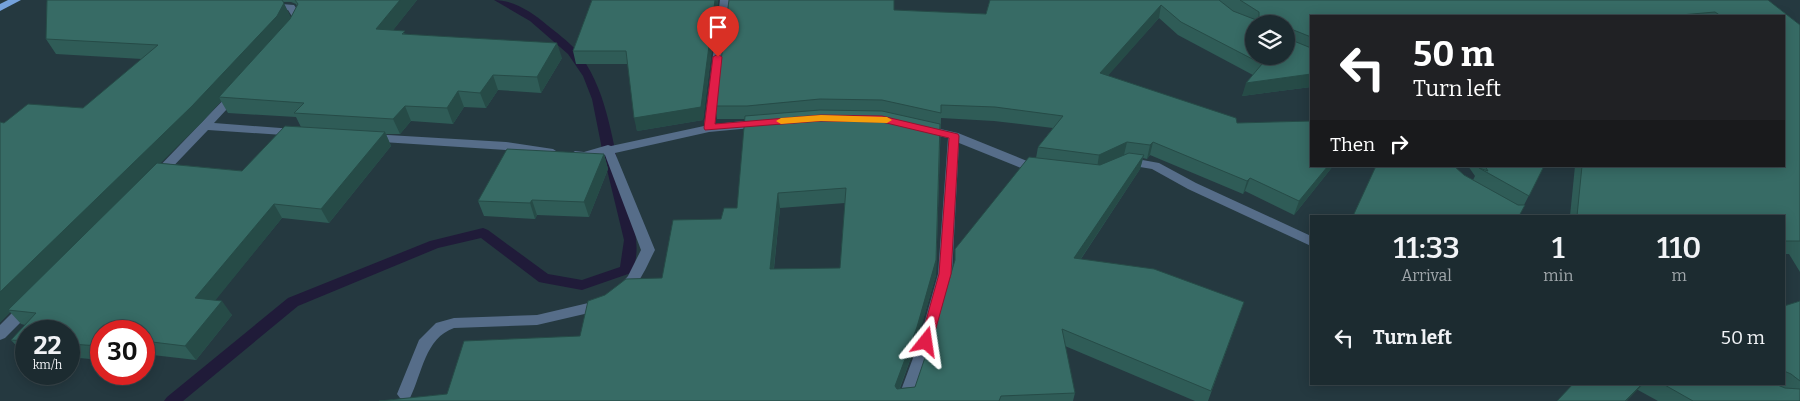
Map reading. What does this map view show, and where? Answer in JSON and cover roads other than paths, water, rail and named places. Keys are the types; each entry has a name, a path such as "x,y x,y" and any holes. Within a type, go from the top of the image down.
{"main road":[{"path":"0,8 16,0"}],"street":[{"path":"709,128 725,0"},
{"path":"262,6 291,7 298,18 291,33"},
{"path":"152,182 239,90"},
{"path":"355,138 506,146 584,156 608,149 709,128 775,122"},
{"path":"909,125 954,136 1026,164 1053,168"},
{"path":"207,126 308,135"},
{"path":"905,401 926,342 945,274 954,136"},
{"path":"405,394 424,344 441,327 454,323 537,320 597,307 617,296 633,280 648,250 608,149"},
{"path":"1116,166 1125,161 1155,166 1192,186 1310,241"},
{"path":"0,334 34,300"}],"waterway":[{"path":"172,401 293,302 435,244 483,233 544,278 582,285 626,270 631,240 608,149 598,99 588,76 572,52 534,19 499,0"}]}
